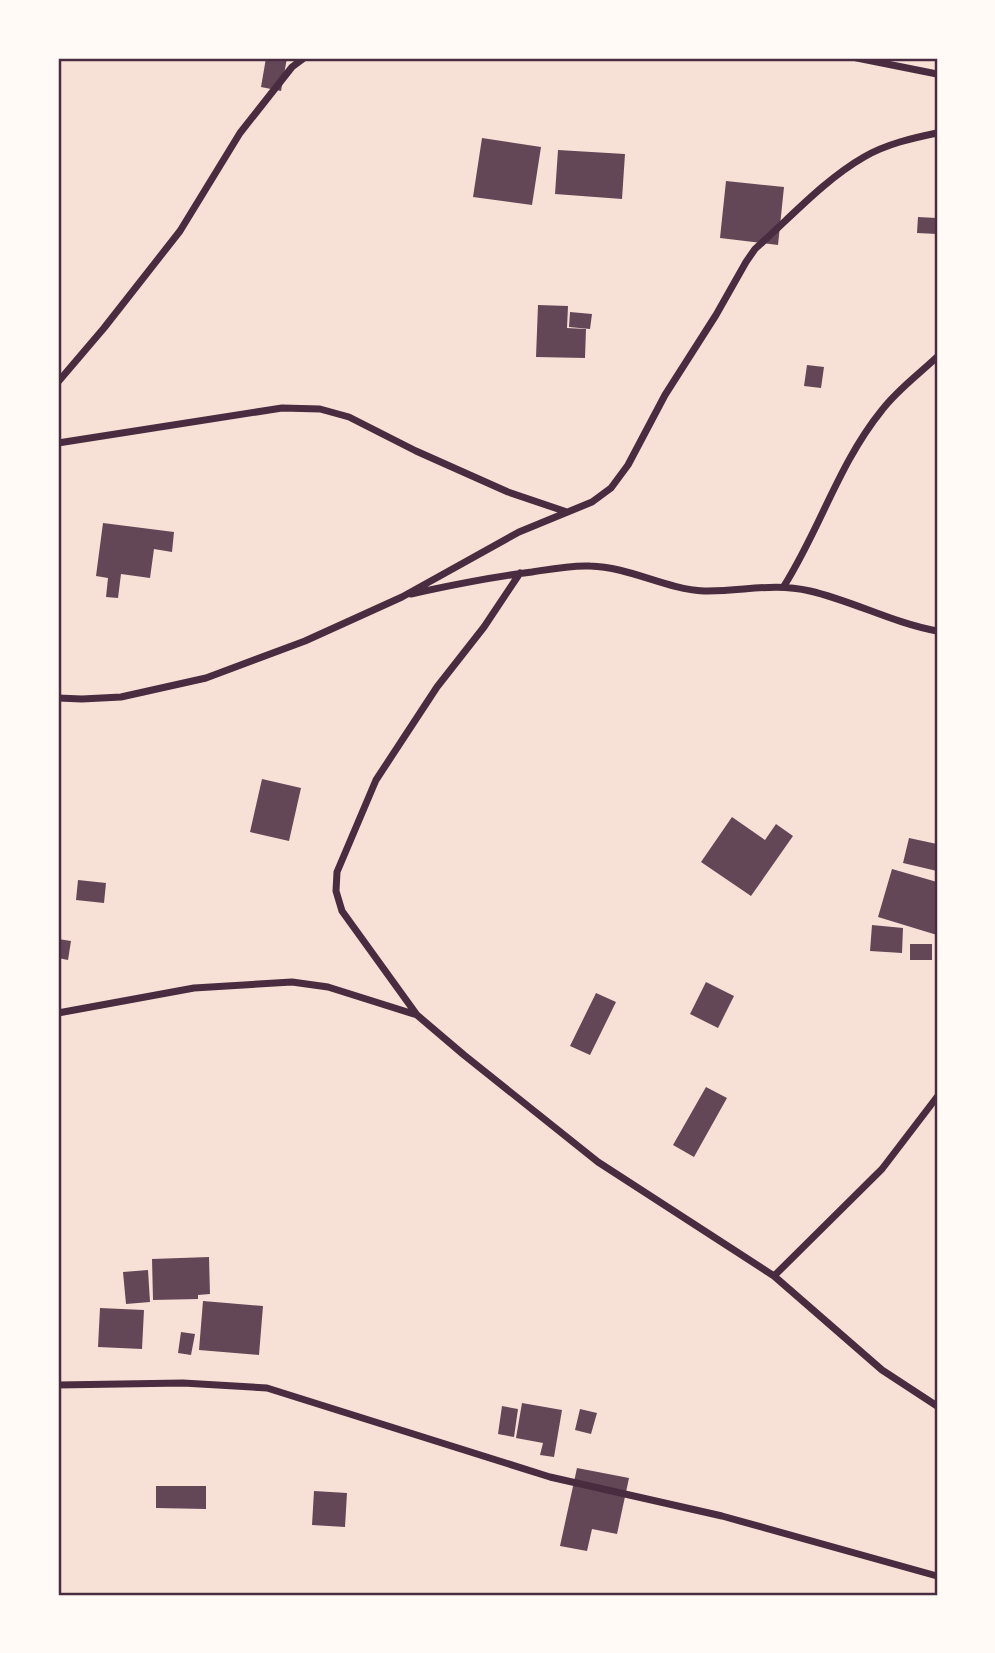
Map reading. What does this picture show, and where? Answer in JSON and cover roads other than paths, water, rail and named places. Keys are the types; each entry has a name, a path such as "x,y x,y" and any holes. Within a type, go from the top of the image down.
{"street":[{"path":"58,382 180,231 240,133 292,67 304,58"},
{"path":"857,58 937,74"},
{"path":"58,698 121,697 206,678 305,641 402,597 519,532 593,502 611,488 628,465 665,395 755,249 839,174 865,156 937,133"},
{"path":"784,586 804,554 823,508 853,452 882,409 937,358"},
{"path":"58,443 282,408 320,409 349,417 416,451 508,492 567,512"},
{"path":"402,597 478,579 590,566 617,569 679,587 705,591 784,586 813,592 918,628 937,631"},
{"path":"520,573 484,627 437,687 376,780 343,852 337,872 336,891 342,911 417,1015 598,1162 775,1276 882,1370 937,1406"},
{"path":"58,1013 194,988 292,982 328,987 417,1015"},
{"path":"775,1276 882,1168 937,1097"},
{"path":"58,1385 183,1383 267,1388 550,1477 722,1516 937,1576"}]}
